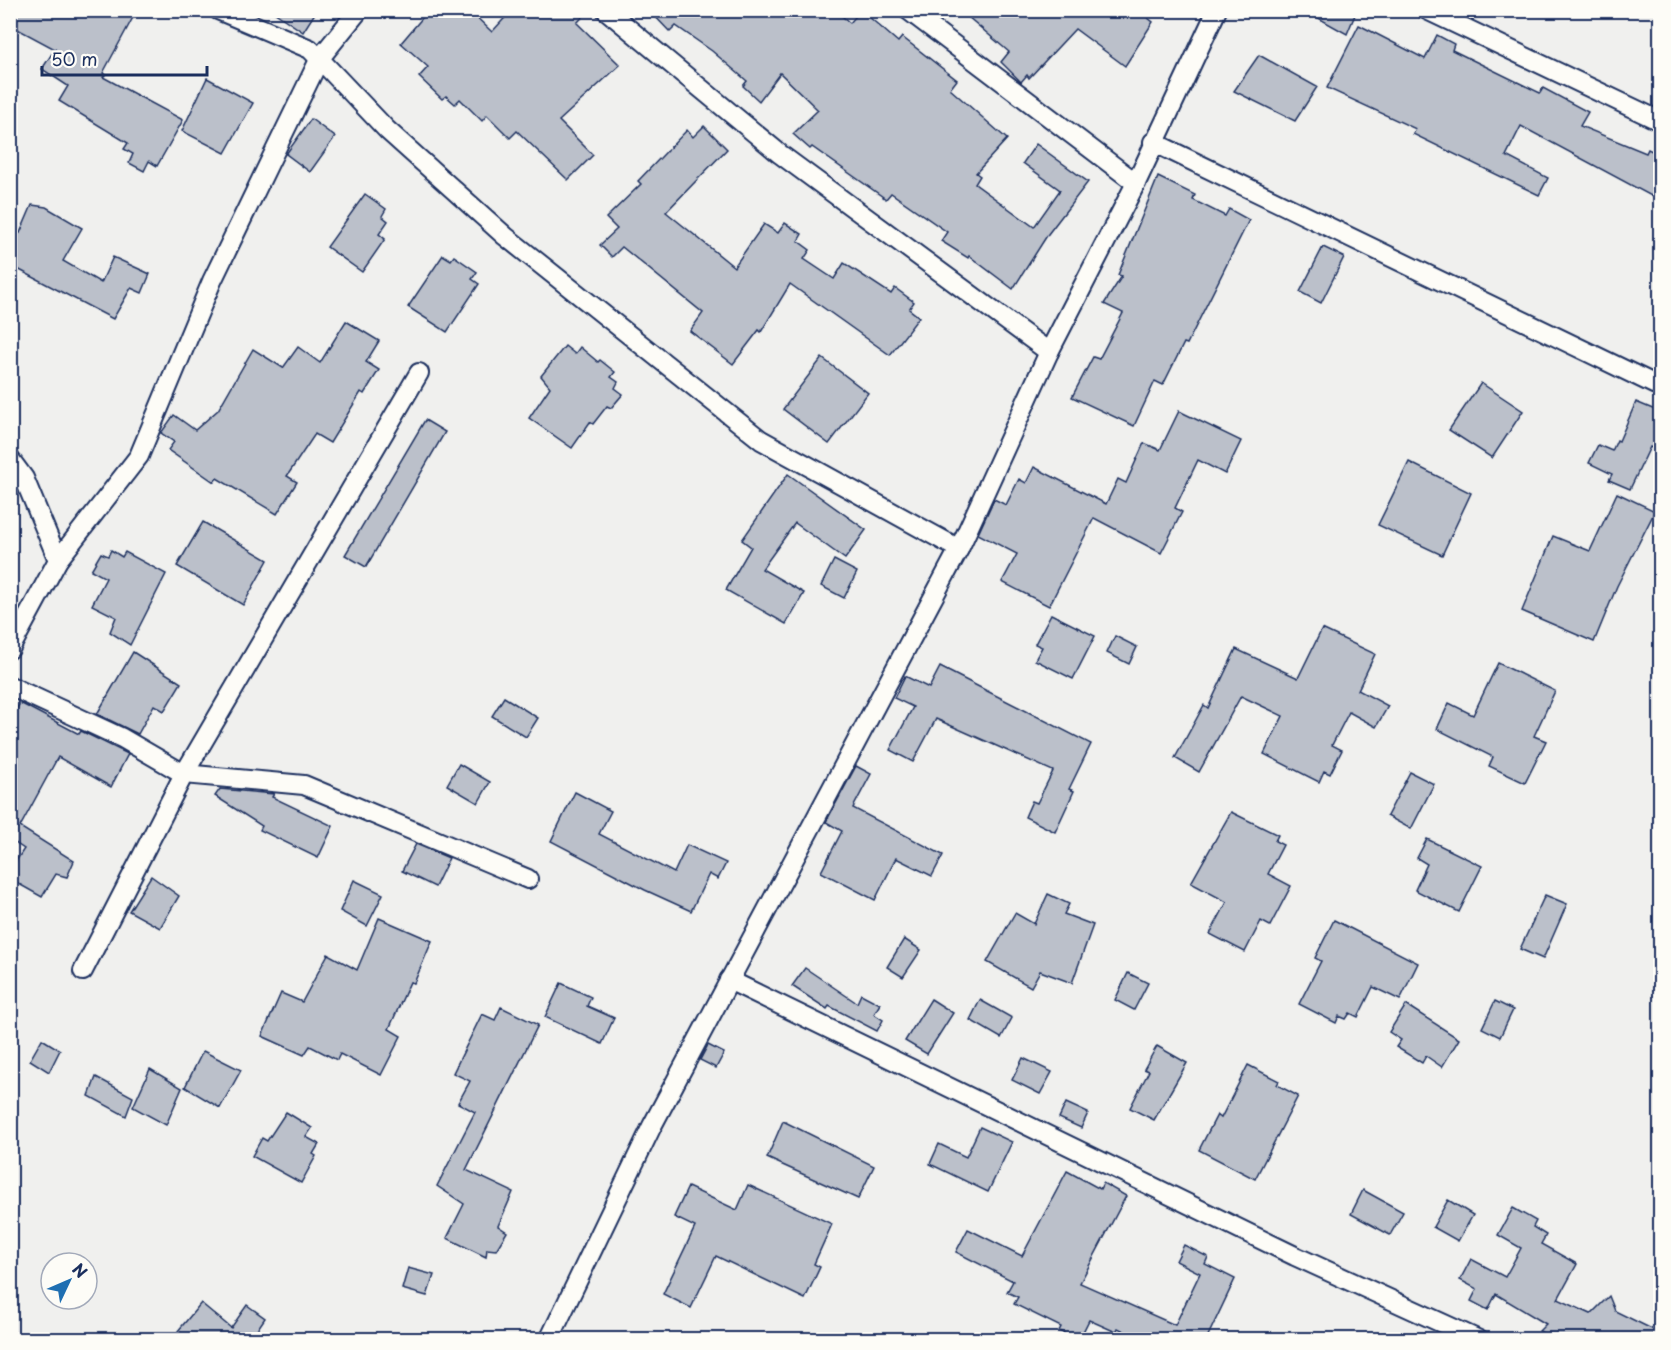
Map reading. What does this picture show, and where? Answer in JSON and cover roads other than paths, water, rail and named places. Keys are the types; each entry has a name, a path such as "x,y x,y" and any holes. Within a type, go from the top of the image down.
{"street":[{"path":"218,10 310,49 387,130 505,236 761,440 959,549"},
{"path":"10,649 58,560 139,456 212,281 320,58 359,10"},
{"path":"606,10 780,154 1049,352"},
{"path":"908,10 1136,183"},
{"path":"1427,10 1660,122"},
{"path":"549,1340 652,1126 959,549 1049,352 1136,183 1212,12"},
{"path":"1153,142 1660,387"},
{"path":"83,971 184,774 419,373"},
{"path":"10,459 24,478 58,560"},
{"path":"10,686 122,738 184,774 304,785 528,879"},
{"path":"729,980 1295,1256 1479,1340"}]}
